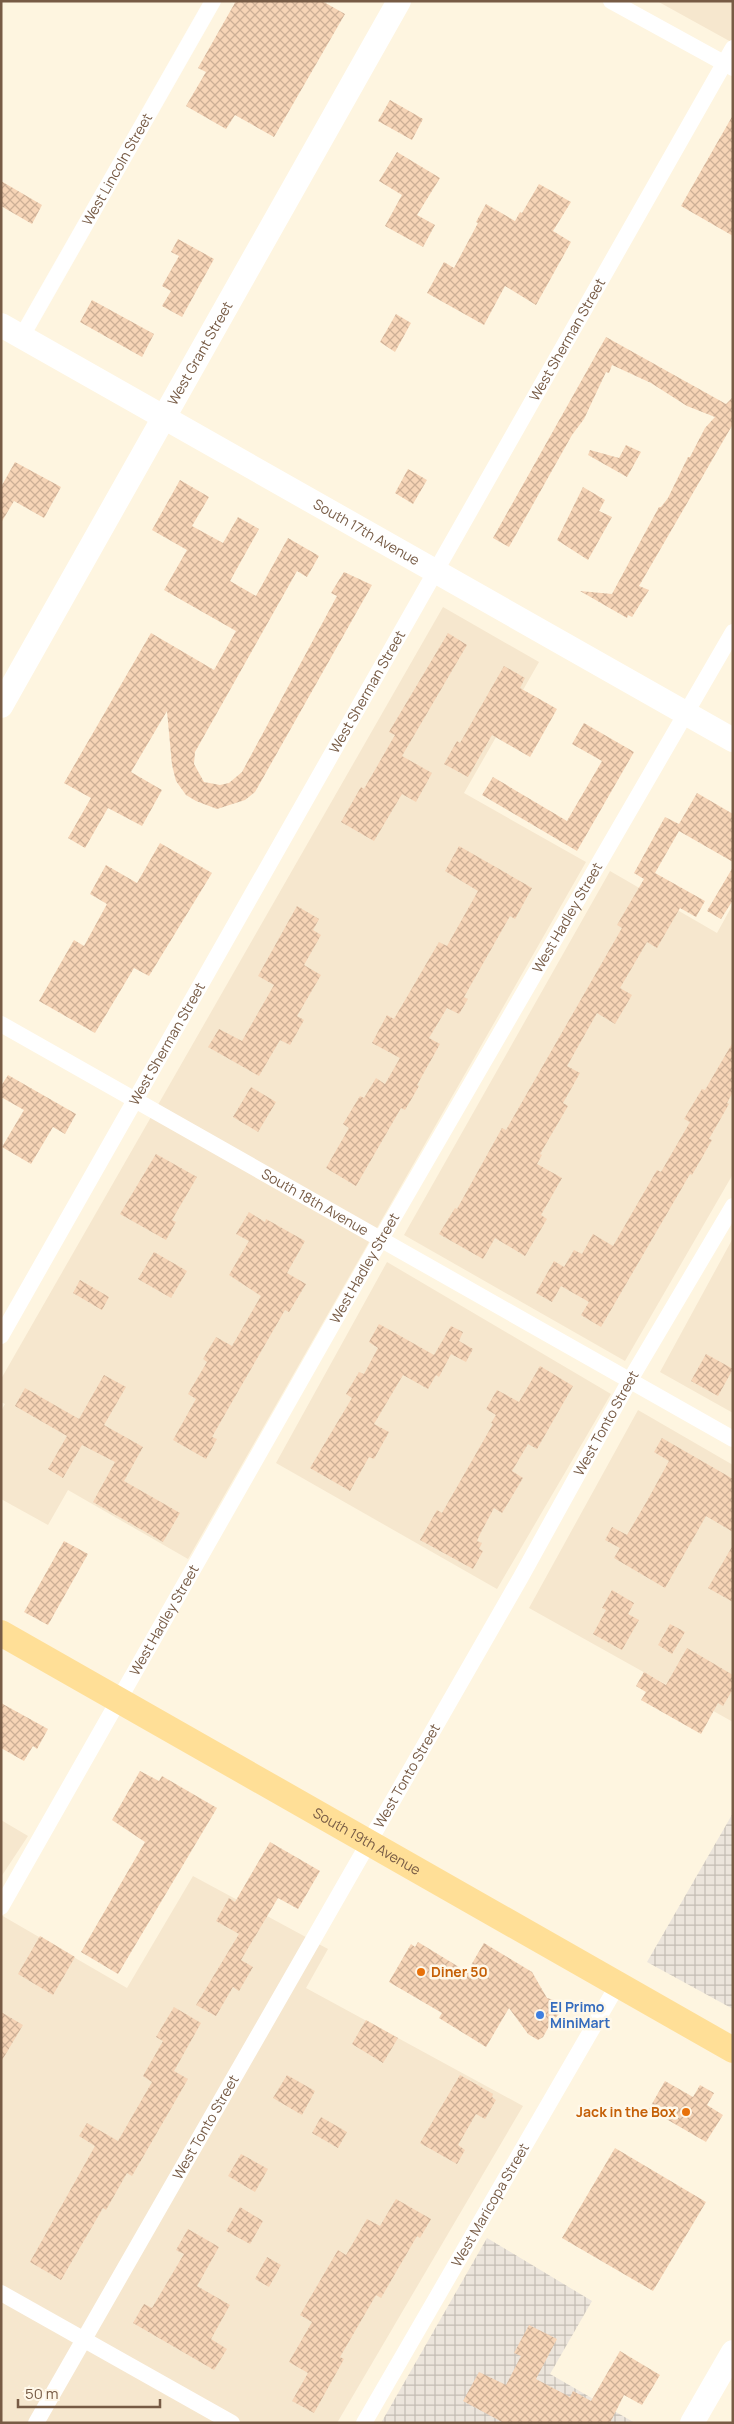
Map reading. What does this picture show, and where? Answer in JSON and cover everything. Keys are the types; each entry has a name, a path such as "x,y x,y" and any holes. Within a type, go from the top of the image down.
{"main road":[{"name":"West Grant Street","path":"1,706 399,1"},
{"name":"South 17th Avenue","path":"1,325 733,740"},
{"name":"South 19th Avenue","path":"1,1633 617,1986 733,2050"},
{"path":"692,2423 733,2352"}],"street":[{"name":"West Lincoln Street","path":"22,336 213,1"},
{"path":"611,1 728,66"},
{"name":"West Sherman Street","path":"1,1336 435,570 728,66 733,48"},
{"name":"West Hadley Street","path":"1,1907 381,1239 733,632"},
{"name":"South 18th Avenue","path":"1,1024 733,1439"},
{"name":"West Tonto Street","path":"36,2423 521,1577 630,1380 733,1206"},
{"name":"West Maricopa Street","path":"364,2423 617,1986"},
{"path":"1,2293 232,2423"}],"shaded area":[{"path":"657,1 733,1 733,43"},
{"path":"443,607 539,662 464,793 586,862 188,1559 68,1490 48,1525 1,1499 1,1411 5,1404 1,1402 1,1379"},
{"path":"610,871 717,933 733,904 733,1174 625,1361 404,1235"},
{"path":"733,1238 733,1413 660,1372"},
{"path":"387,1262 611,1394 497,1589 276,1463"},
{"path":"638,1410 733,1465 733,1722 529,1608"},
{"path":"733,1813 733,2009 647,1962"},
{"path":"1,1820 28,1836 1,1877"},
{"path":"193,1876 328,1949 306,1988 523,2106 337,2423 1,2423 1,1915 127,1988"},
{"path":"487,2238 592,2301 550,2374 635,2423 381,2423"}],"building":[{"path":"236,1 322,1 345,14 274,137 235,115 226,129 186,106 206,72 198,68"},
{"path":"390,100 423,119 412,140 378,121"},
{"path":"733,115 733,236 681,206"},
{"path":"397,152 440,178 417,215 435,225 423,247 385,226 402,195 379,181"},
{"path":"1,181 42,205 32,224 1,206"},
{"path":"539,184 571,202 553,231 571,242 536,305 505,286 484,325 427,293 444,262 454,268 486,204 515,221 520,212 522,213"},
{"path":"178,239 214,259 182,317 162,306 171,291 162,286 179,256 171,252"},
{"path":"92,300 154,334 142,357 80,322"},
{"path":"396,314 411,323 395,352 380,342"},
{"path":"606,337 726,404 733,397 733,424 639,586 649,590 632,617 628,615 627,618 580,591 612,594 659,507 668,498 688,457 690,457 705,428 715,417 687,406 651,383 612,365 609,373 606,372 584,419 572,435 509,547 493,538"},
{"path":"626,445 641,452 627,477 588,455 590,450 619,458"},
{"path":"15,462 61,487 44,518 14,501 1,523 1,487"},
{"path":"408,469 427,480 413,504 395,493"},
{"path":"180,480 209,497 192,526 223,543 238,517 259,529 230,581 256,596 288,538 319,556 307,577 297,571 195,752 194,764 204,782 220,785 229,783 242,772 337,596 331,593 344,572 372,585 255,792 245,800 217,809 186,795 176,781 172,765 167,711 131,772 162,790 142,826 108,808 85,848 68,838 91,798 64,783 151,633 214,670 236,631 164,590 187,550 152,530"},
{"path":"583,487 605,500 599,511 612,517 588,560 557,540"},
{"path":"448,633 467,645 402,756 432,773 416,802 402,794 374,841 341,822 361,787 364,789 395,735 389,732"},
{"path":"504,666 525,678 520,688 557,709 530,757 492,735 468,777 444,764 457,741 460,743"},
{"path":"584,723 634,752 577,851 482,795 493,777 567,821 602,761 572,744"},
{"path":"697,793 733,814 733,862 679,831 655,873 705,901 696,917 680,908 657,948 647,942 620,988 632,995 615,1024 597,1013 567,1066 580,1073 563,1103 568,1106 540,1154 542,1155 537,1164 562,1178 541,1215 547,1219 525,1256 495,1238 483,1259 439,1234 455,1208 457,1209 502,1128 506,1130 622,928 617,925 644,879 634,873 665,817 679,824"},
{"path":"160,843 212,873 149,976 134,968 95,1033 39,1001 74,940 84,946 107,904 90,894 106,865 137,883"},
{"path":"459,846 532,888 515,919 510,916 464,997 468,999 459,1014 447,1008 429,1038 440,1044 405,1110 401,1108 356,1186 326,1168 349,1128 343,1124 360,1096 364,1098 376,1078 385,1084 400,1058 372,1043 387,1015 394,1019 439,942 447,946 478,891 445,871"},
{"path":"733,867 733,900 721,919 707,911"},
{"path":"297,906 319,919 313,930 321,935 304,965 321,975 297,1016 304,1020 290,1045 280,1040 259,1076 208,1047 219,1029 242,1041 274,985 258,976"},
{"path":"733,1042 733,1092 727,1103 729,1104 709,1139 712,1140 692,1175 690,1174 601,1327 581,1315 589,1302 561,1286 552,1302 536,1293 554,1261 564,1267 574,1250 582,1254 593,1234 613,1246 657,1170 661,1172 690,1122 684,1119 702,1089 705,1090"},
{"path":"8,1075 76,1114 65,1134 53,1127 31,1164 2,1147 24,1110 1,1097 1,1086"},
{"path":"251,1087 276,1102 258,1132 233,1117"},
{"path":"156,1154 197,1177 172,1220 176,1222 166,1240 120,1214"},
{"path":"249,1212 265,1222 266,1219 305,1241 287,1273 306,1284 289,1312 285,1310 212,1437 217,1439 206,1459 173,1440 196,1399 188,1394 207,1362 203,1359 216,1337 232,1346 261,1296 229,1275 249,1241 236,1234"},
{"path":"154,1252 187,1271 171,1298 138,1279"},
{"path":"80,1280 109,1297 102,1310 73,1293"},
{"path":"379,1324 434,1355 451,1326 463,1332 459,1341 473,1349 466,1362 451,1354 439,1377 436,1375 428,1389 403,1375 374,1424 389,1432 374,1459 369,1457 350,1491 310,1468 352,1398 346,1394 359,1372 364,1374 378,1348 369,1342"},
{"path":"706,1354 733,1369 718,1396 691,1381"},
{"path":"540,1366 573,1386 537,1449 528,1444 512,1471 523,1478 502,1513 494,1508 477,1541 482,1543 479,1549 483,1551 473,1569 420,1540 437,1510 442,1513 493,1424 491,1423 496,1415 486,1409 497,1390 519,1402"},
{"path":"104,1375 126,1387 104,1425 143,1447 124,1481 180,1513 163,1542 93,1502 115,1462 82,1445 63,1478 48,1469 67,1436 15,1406 25,1388 79,1419"},
{"path":"662,1438 733,1479 733,1532 706,1516 665,1588 614,1558 620,1548 605,1540 612,1527 627,1535 647,1501 669,1461 654,1452"},
{"path":"64,1541 88,1554 48,1625 24,1612"},
{"path":"733,1545 733,1602 708,1588"},
{"path":"612,1590 634,1603 628,1614 639,1620 622,1650 593,1634 606,1610 602,1608"},
{"path":"670,1624 685,1632 672,1654 658,1645"},
{"path":"687,1648 733,1675 733,1689 723,1706 718,1703 701,1734 641,1700 646,1692 636,1686 644,1672 666,1685"},
{"path":"1,1703 48,1729 37,1749 33,1746 24,1761 1,1748"},
{"path":"140,1771 159,1781 162,1776 217,1808 118,1974 81,1952 145,1842 112,1820"},
{"path":"270,1842 320,1871 298,1909 278,1898 241,1960 253,1967 239,1991 233,1987 216,2016 196,2005 239,1934 216,1921 229,1898 235,1902"},
{"path":"40,1936 75,1957 53,1995 18,1974"},
{"path":"418,1942 467,1972 484,1943 532,1972 547,1998 554,2000 558,2004 559,2014 552,2021 543,2037 538,2040 528,2034 509,2008 486,2047 439,2018 442,2013 389,1982 411,1944 415,1947"},
{"path":"174,2007 201,2023 174,2071 188,2079 132,2176 127,2173 106,2210 103,2208 61,2280 30,2262 95,2146 79,2136 87,2123 118,2141 152,2082 143,2076 163,2041 156,2037"},
{"path":"1,2012 23,2025 1,2062"},
{"path":"366,2020 398,2038 383,2063 352,2044"},
{"path":"287,2075 315,2091 302,2115 273,2098"},
{"path":"460,2075 493,2094 492,2097 496,2100 485,2119 476,2114 458,2145 465,2150 457,2164 420,2143"},
{"name":"Jack in the Box","path":"665,2081 693,2097 700,2085 714,2093 707,2105 723,2115 706,2142 649,2109"},
{"path":"321,2117 347,2132 338,2148 312,2133"},
{"path":"615,2148 706,2202 653,2291 562,2238"},
{"path":"241,2154 268,2169 255,2192 228,2176"},
{"path":"396,2199 431,2219 420,2238 417,2236 381,2298 376,2295 340,2357 344,2359 314,2413 292,2401 308,2373 289,2362 312,2322 300,2315 338,2250 346,2255 367,2219 380,2226"},
{"path":"240,2207 263,2221 250,2244 226,2231"},
{"path":"188,2229 219,2247 197,2286 230,2305 211,2339 227,2349 214,2370 133,2323 144,2304 152,2308 184,2254 176,2250"},
{"path":"267,2257 281,2265 269,2287 255,2279"},
{"path":"529,2325 557,2339 536,2379 570,2397 573,2391 591,2401 620,2351 660,2375 642,2405 624,2395 610,2423 504,2423 463,2401 479,2372 506,2385 521,2356 514,2353"}],"place":[{"name":"Diner 50","path":"421,1972"},
{"name":"El Primo MiniMart","path":"540,2015"},
{"name":"Jack in the Box","path":"686,2112"}]}
